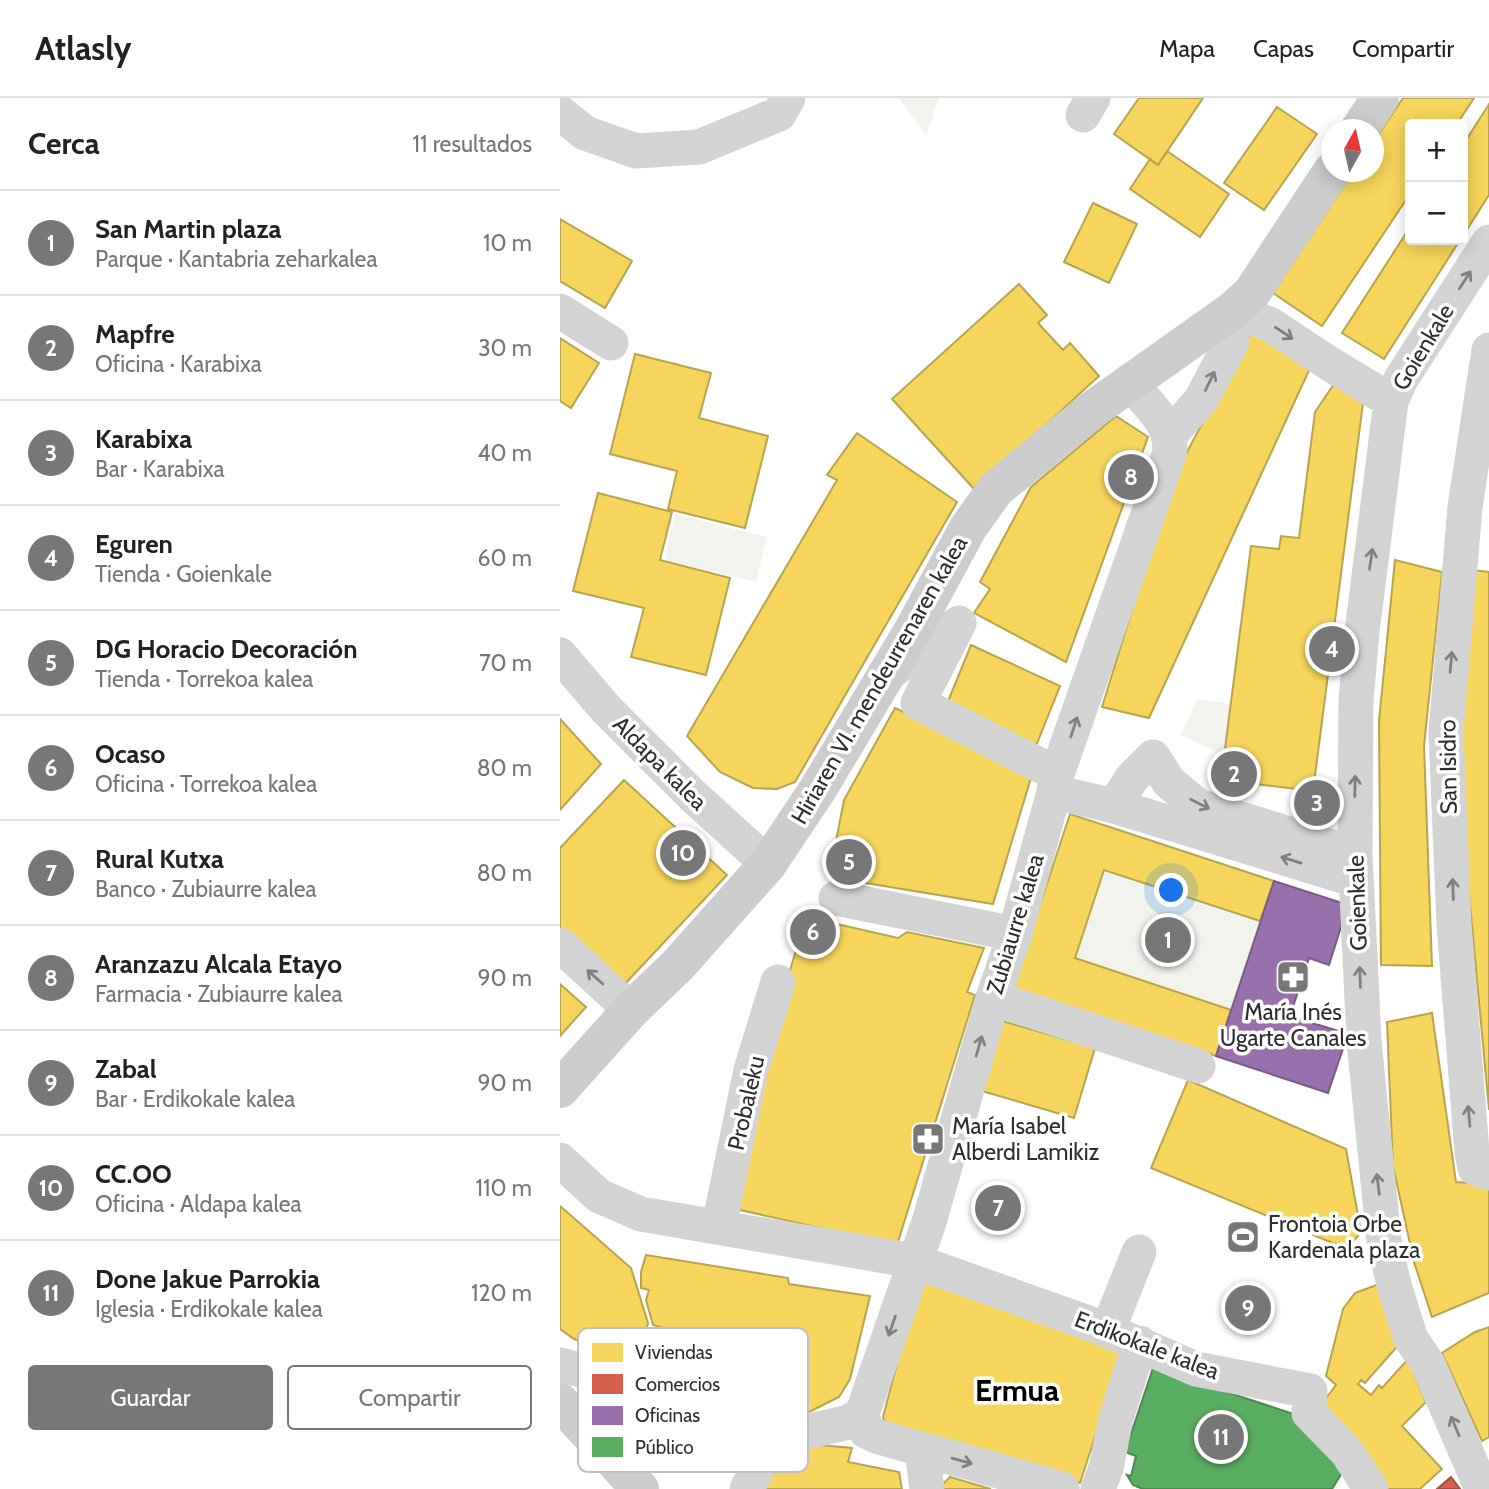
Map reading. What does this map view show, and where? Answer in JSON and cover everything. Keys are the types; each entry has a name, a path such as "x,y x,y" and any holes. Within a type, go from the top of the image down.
{"street":[{"path":"560,113 585,133 636,151 699,147 779,114 788,98"},
{"path":"1366,119 1380,98"},
{"path":"1129,382 1170,435 1201,400 1232,341 1233,310 1251,294 1325,182"},
{"name":"Goienkale","path":"1482,1489 1428,1364 1411,1339 1384,1241 1364,1041 1356,867 1357,686 1391,401 1401,379 1489,242"},
{"path":"1233,310 1271,325 1330,365 1391,401"},
{"name":"Hiriaren VI. mendeurrenaren kalea","path":"560,1089 631,1010 678,965 768,864 818,789 887,675 968,528 996,489 1129,382 1233,310"},
{"path":"560,312 611,343"},
{"name":"San Isidro","path":"1489,352 1465,508 1448,693 1446,761 1457,985 1472,1152 1475,1168 1489,1173"},
{"name":"Zubiaurre kalea","path":"862,1415 929,1222 993,998 1015,934 1056,783 1169,455 1170,435"},
{"path":"887,675 959,622 918,703 1056,783 1114,806 1356,867"},
{"name":"Aldapa kalea","path":"560,655 625,729 768,864"},
{"path":"1114,806 1132,778 1153,757 1169,782 1198,806 1356,867"},
{"path":"836,898 1015,934"},
{"path":"560,945 631,1010"},
{"name":"Probaleku","path":"719,1226 751,1070 778,982"},
{"path":"993,998 1198,1066"},
{"path":"560,1160 599,1196 641,1214 914,1261"},
{"path":"1098,1489 1106,1468 1116,1418 1124,1337 1139,1252"},
{"name":"Erdikokale kalea","path":"914,1261 1124,1337 1196,1369 1310,1391 1309,1413 1347,1452 1371,1489"},
{"path":"560,1365 578,1369"},
{"path":"560,1402 578,1422"},
{"path":"808,1431 849,1422 862,1415 866,1431 878,1437 1062,1489"},
{"path":"922,1450 927,1489"},
{"path":"624,1472 640,1489"},
{"path":"747,1489 756,1472"}],"shaded area":[{"path":"899,98 939,98 926,136"},
{"path":"675,514 767,537 756,582 665,560"},
{"path":"1197,699 1230,704 1224,755 1181,735"},
{"path":"1104,870 1260,921 1231,1010 1075,958"}],"building: Viviendas":[{"path":"1139,98 1203,98 1158,165 1114,134"},
{"path":"1403,98 1474,98 1460,119 1405,119 1405,202 1322,326 1273,293 1346,182 1384,182 1384,126"},
{"path":"1489,104 1489,195 1468,228 1468,182 1468,137"},
{"path":"1277,107 1317,134 1264,210 1224,183"},
{"path":"1167,151 1229,194 1200,237 1130,189 1150,159 1158,165"},
{"path":"1093,203 1137,224 1109,283 1064,262"},
{"path":"560,219 632,261 605,308 560,281"},
{"path":"1405,235 1405,245 1457,245 1384,359 1342,333"},
{"path":"1019,284 1047,315 1038,323 1063,350 1070,343 1099,376 975,490 892,399"},
{"path":"1253,329 1311,366 1149,718 1102,707 1173,478"},
{"path":"560,338 599,363 571,408 560,401"},
{"path":"635,354 711,373 699,418 768,436 745,528 668,509 677,471 610,454"},
{"path":"1334,384 1363,403 1313,791 1221,780 1251,546 1279,549 1281,536 1299,538 1315,412"},
{"path":"1116,416 1148,437 1066,662 974,613 990,589 980,582 1031,487"},
{"path":"857,433 957,502 795,782 777,789 753,788 720,772 687,736 837,480 827,475"},
{"path":"598,493 672,512 660,560 730,578 706,675 631,657 644,608 573,591"},
{"path":"1395,560 1442,572 1424,746 1432,966 1381,965 1379,721"},
{"path":"1473,570 1489,572 1489,1110 1462,817 1462,687"},
{"path":"971,645 1060,686 1032,756 942,716"},
{"path":"895,708 1033,771 993,904 829,877 844,800"},
{"path":"560,719 601,764 560,810"},
{"path":"624,780 727,875 623,986 560,928 560,848"},
{"path":"1070,814 1274,881 1260,921 1104,870 1075,958 1231,1010 1216,1056 1012,990"},
{"path":"806,917 898,938 907,932 984,948 967,992 975,995 897,1245 731,1208 759,1074"},
{"path":"560,984 586,1007 560,1036"},
{"path":"1432,1013 1456,1182 1489,1184 1489,1293 1432,1317 1414,1262 1393,1166 1387,1022"},
{"path":"1002,1021 1095,1048 1074,1118 982,1091"},
{"path":"1188,1080 1346,1149 1361,1232 1347,1249 1151,1168"},
{"path":"560,1206 631,1268 648,1323 647,1328 578,1328 578,1341 560,1329"},
{"path":"646,1255 788,1278 789,1284 870,1296 850,1379 839,1397 808,1412 808,1328 663,1328 653,1325 646,1300 649,1290 641,1288 641,1272"},
{"path":"925,1279 1123,1350 1080,1483 889,1432 883,1417 917,1288"},
{"path":"1379,1284 1403,1340 1365,1383 1361,1380 1358,1384 1371,1395 1379,1385 1382,1388 1408,1359 1426,1402 1402,1426 1442,1469 1420,1489 1387,1489 1314,1414 1336,1385 1326,1376 1343,1309 1355,1293"},
{"path":"1489,1327 1489,1437 1482,1441 1442,1353 1475,1332"},
{"path":"819,1445 852,1448 848,1462 899,1472 902,1489 763,1489 775,1472 808,1472 808,1448"},
{"path":"950,1477 991,1489 943,1489 942,1485"}],"building: Comercios":[{"path":"1451,1477 1460,1489 1437,1489"}],"building: Oficinas":[{"path":"1274,881 1348,905 1329,965 1309,958 1290,1016 1348,1034 1328,1093 1216,1056"}],"building: Público":[{"path":"1153,1368 1297,1415 1343,1471 1332,1489 1143,1489 1133,1485 1127,1475 1131,1476 1136,1456 1125,1452"}],"place":[{"name":"Aranzazu Alcala Etayo","path":"1131,477"},
{"name":"Eguren","path":"1332,649"},
{"name":"Mapfre","path":"1234,774"},
{"name":"Karabixa","path":"1317,803"},
{"name":"CC.OO","path":"683,853"},
{"name":"DG Horacio Decoración","path":"849,862"},
{"name":"Ocaso","path":"813,932"},
{"name":"San Martin plaza","path":"1168,940"},
{"name":"María Inés Ugarte Canales","path":"1293,977"},
{"name":"María Isabel Alberdi Lamikiz","path":"928,1139"},
{"name":"Rural Kutxa","path":"998,1208"},
{"name":"Frontoia Orbe Kardenala plaza","path":"1243,1237"},
{"name":"Zabal","path":"1248,1308"},
{"name":"Done Jakue Parrokia","path":"1221,1437"}],"district":[{"name":"Ermua","path":"1017,1391"}]}
